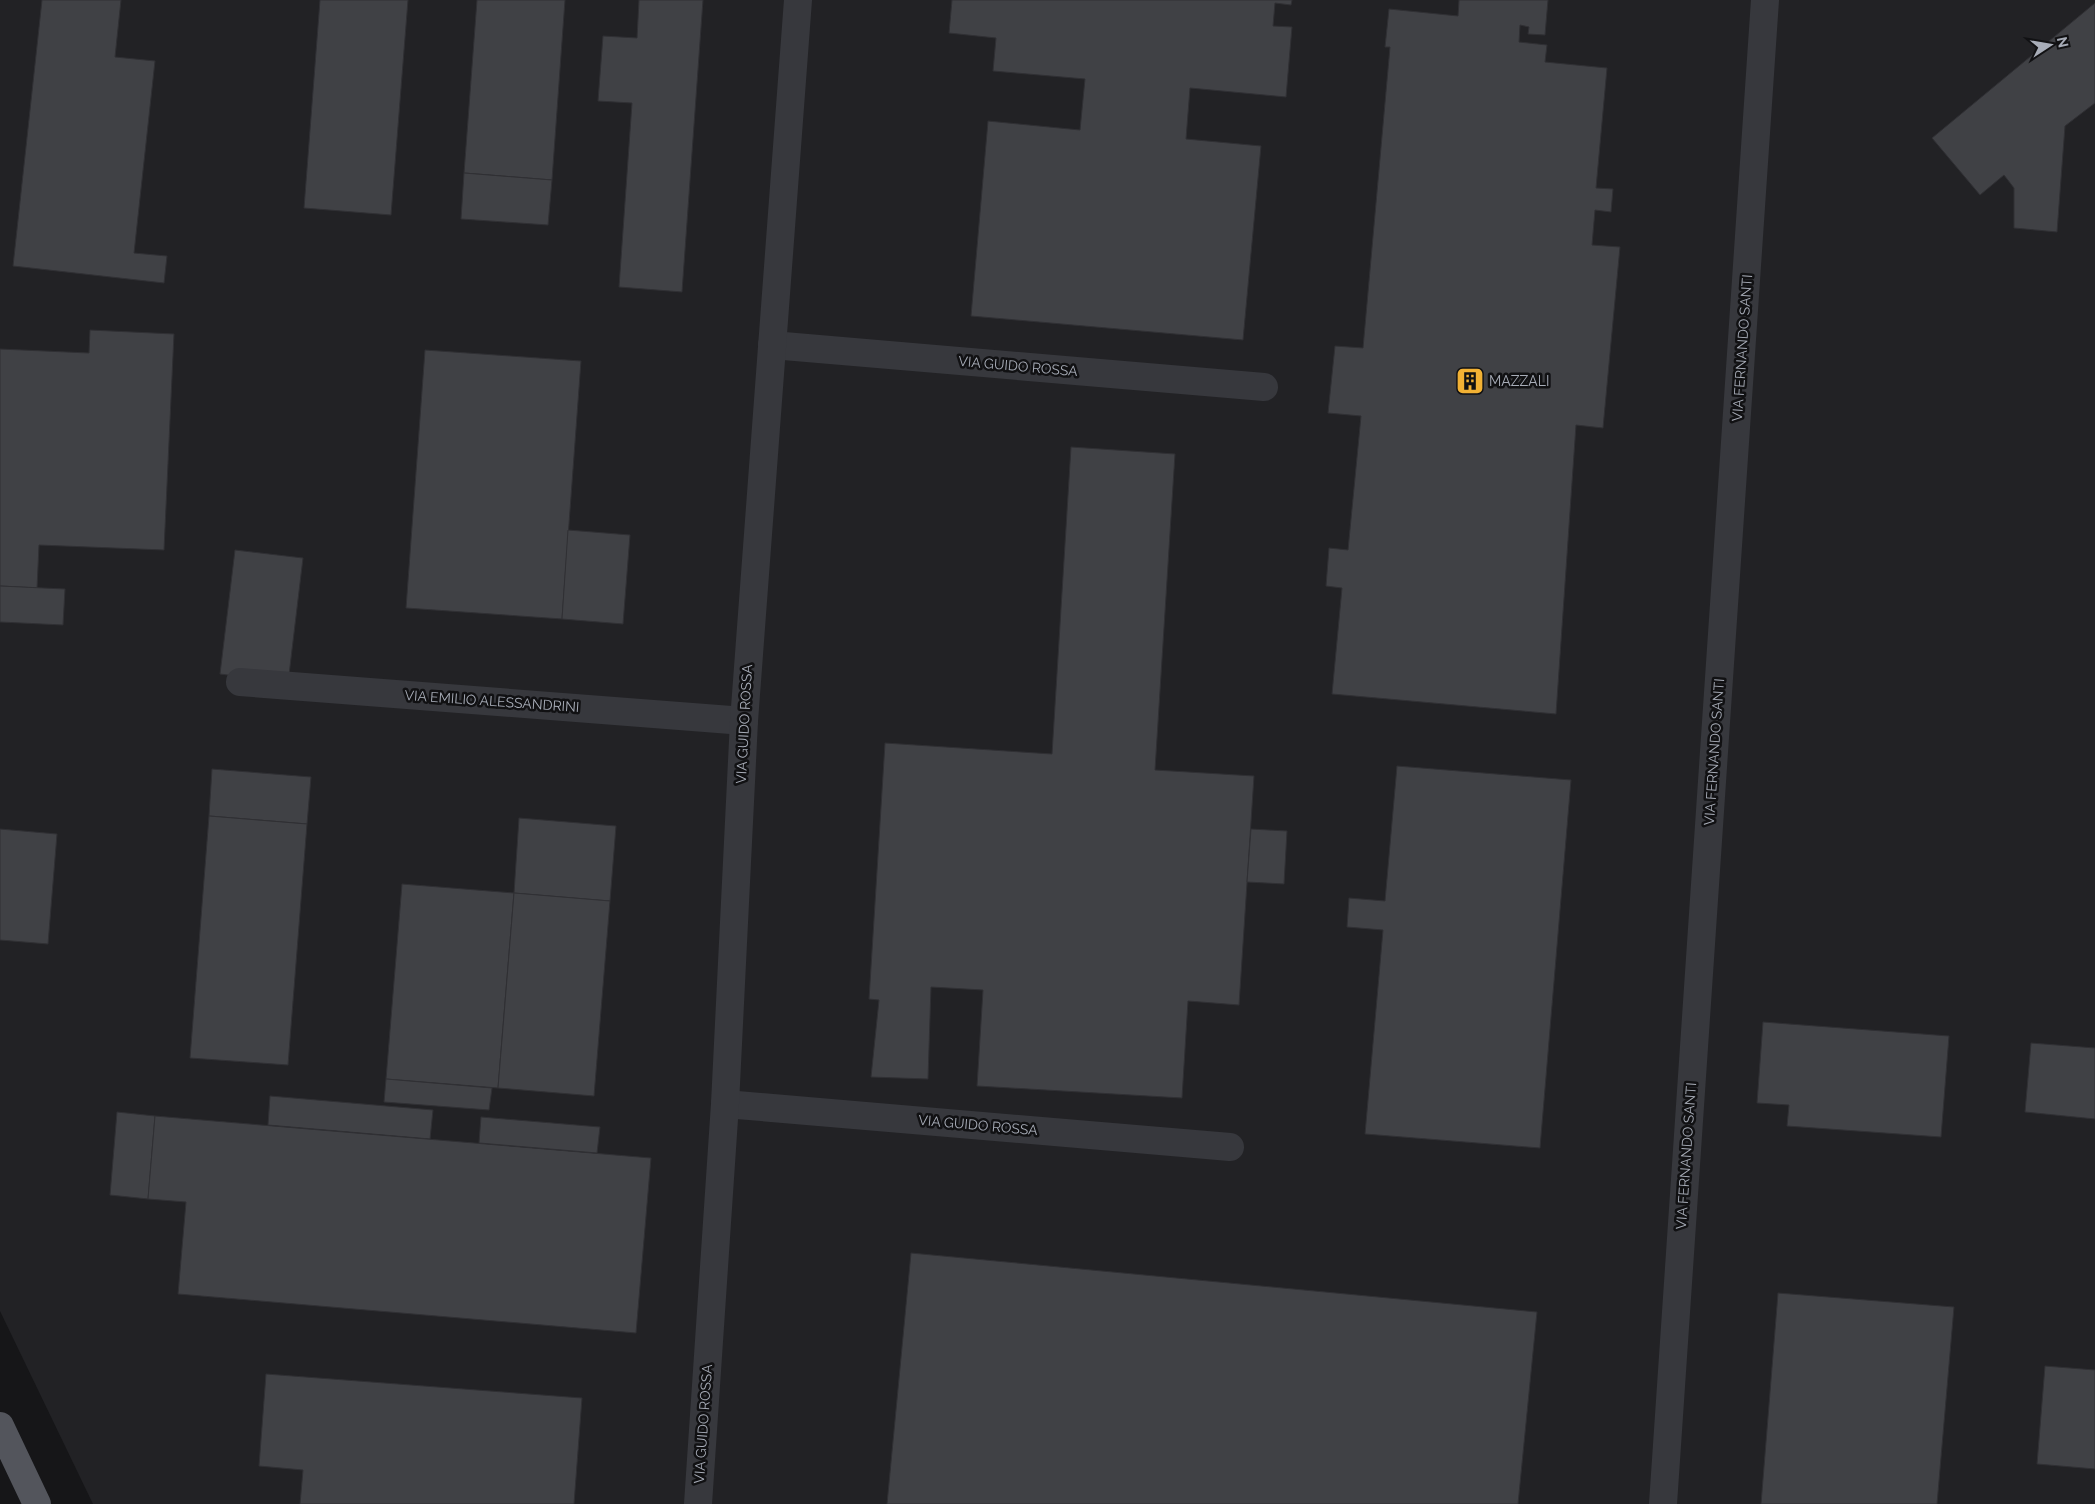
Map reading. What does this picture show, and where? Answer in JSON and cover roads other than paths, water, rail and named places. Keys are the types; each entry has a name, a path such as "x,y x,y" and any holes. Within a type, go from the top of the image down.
{"main road":[{"path":"0,1426 37,1504"}],"street":[{"name":"VIA GUIDO ROSSA","path":"698,1504 725,1104 744,721 798,0"},
{"name":"VIA FERNANDO SANTI","path":"1663,1504 1765,0"},
{"name":"VIA GUIDO ROSSA","path":"772,345 1264,387"},
{"name":"VIA EMILIO ALESSANDRINI","path":"240,682 744,721"},
{"name":"VIA GUIDO ROSSA","path":"725,1104 1230,1147"}],"place":[{"name":"MAZZALI","path":"1470,381"}]}
